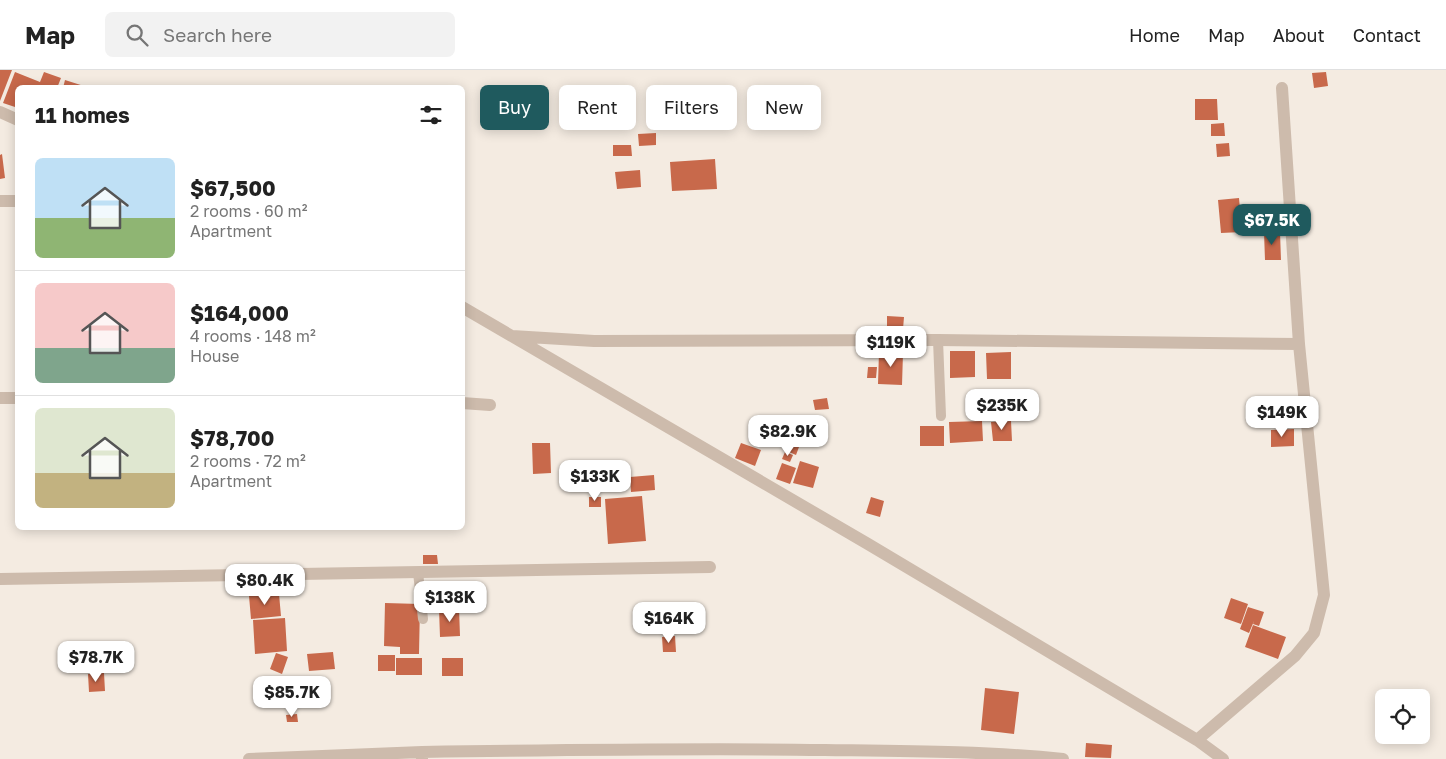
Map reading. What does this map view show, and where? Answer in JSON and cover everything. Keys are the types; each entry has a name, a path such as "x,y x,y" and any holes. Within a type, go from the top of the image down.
{"street":[{"path":"1197,740 1295,656 1314,633 1324,595 1299,344 1282,88"},
{"path":"0,112 15,119"},
{"path":"0,201 15,201"},
{"path":"465,309 876,549 1197,740 1223,759"},
{"path":"512,336 594,341 938,340 1299,344"},
{"path":"0,398 15,398"},
{"path":"465,403 490,405"},
{"path":"0,579 710,567"},
{"path":"249,759 720,749 945,752 1024,755 1062,759"}],"lane":[{"path":"938,340 941,416"},
{"path":"418,572 423,619"}],"building":[{"path":"0,70 12,70 0,101"},
{"path":"15,72 40,82 44,72 61,78 58,85 15,85 15,107 3,103"},
{"path":"1326,72 1328,86 1314,88 1312,73"},
{"path":"65,80 81,85 64,85"},
{"path":"1195,99 1217,99 1218,120 1195,120"},
{"path":"1224,123 1225,136 1211,136 1211,124"},
{"path":"656,133 656,145 639,146 638,134"},
{"path":"1229,143 1230,156 1217,157 1216,144"},
{"path":"613,145 631,145 632,156 613,156"},
{"path":"2,154 5,178 0,179 0,155"},
{"path":"715,159 717,189 672,191 670,162"},
{"path":"640,170 641,187 617,189 615,172"},
{"path":"1239,198 1242,232 1221,233 1218,200"},
{"path":"1264,232 1280,232 1281,260 1265,260"},
{"path":"887,316 904,317 903,329 887,329"},
{"path":"950,351 975,351 975,377 950,378"},
{"path":"879,352 903,353 902,385 878,384"},
{"path":"1011,352 1011,379 987,379 986,353"},
{"path":"868,367 877,367 876,378 867,378"},
{"path":"1006,390 1007,410 988,411 987,391"},
{"path":"827,398 829,409 815,410 813,400"},
{"path":"982,421 983,441 950,443 949,422"},
{"path":"1011,421 1012,441 993,441 991,422"},
{"path":"920,426 944,426 944,446 920,446"},
{"path":"1294,429 1294,446 1271,447 1271,430"},
{"path":"532,443 550,443 551,473 533,474"},
{"path":"741,443 761,450 755,466 735,458"},
{"path":"791,444 799,447 796,455 789,452"},
{"path":"785,452 793,455 790,462 782,459"},
{"path":"591,461 592,479 568,480 567,462"},
{"path":"800,461 819,467 813,488 793,483"},
{"path":"782,463 796,468 790,484 776,479"},
{"path":"654,475 655,490 631,492 630,477"},
{"path":"642,496 646,541 608,544 605,499"},
{"path":"589,497 601,497 601,507 589,507"},
{"path":"871,497 884,501 880,517 866,513"},
{"path":"423,555 437,555 438,564 423,564"},
{"path":"279,594 281,616 251,619 249,596"},
{"path":"1231,598 1248,604 1241,624 1224,618"},
{"path":"385,603 420,604 419,654 400,654 400,647 384,646"},
{"path":"1248,607 1264,612 1259,626 1253,624 1254,621 1249,633 1240,629"},
{"path":"459,608 460,636 440,637 439,609"},
{"path":"285,618 287,651 255,654 253,620"},
{"path":"1253,625 1286,637 1278,659 1245,647"},
{"path":"675,636 676,652 663,652 662,637"},
{"path":"333,652 335,669 309,671 307,654"},
{"path":"276,653 288,657 282,674 270,669"},
{"path":"378,655 395,655 395,671 378,671"},
{"path":"396,658 422,658 422,675 396,675"},
{"path":"442,658 463,658 463,676 442,676"},
{"path":"104,673 105,691 89,692 88,674"},
{"path":"985,688 1019,692 1014,734 981,730"},
{"path":"297,714 298,722 287,722 286,715"},
{"path":"1086,743 1112,745 1111,758 1085,757"}]}
